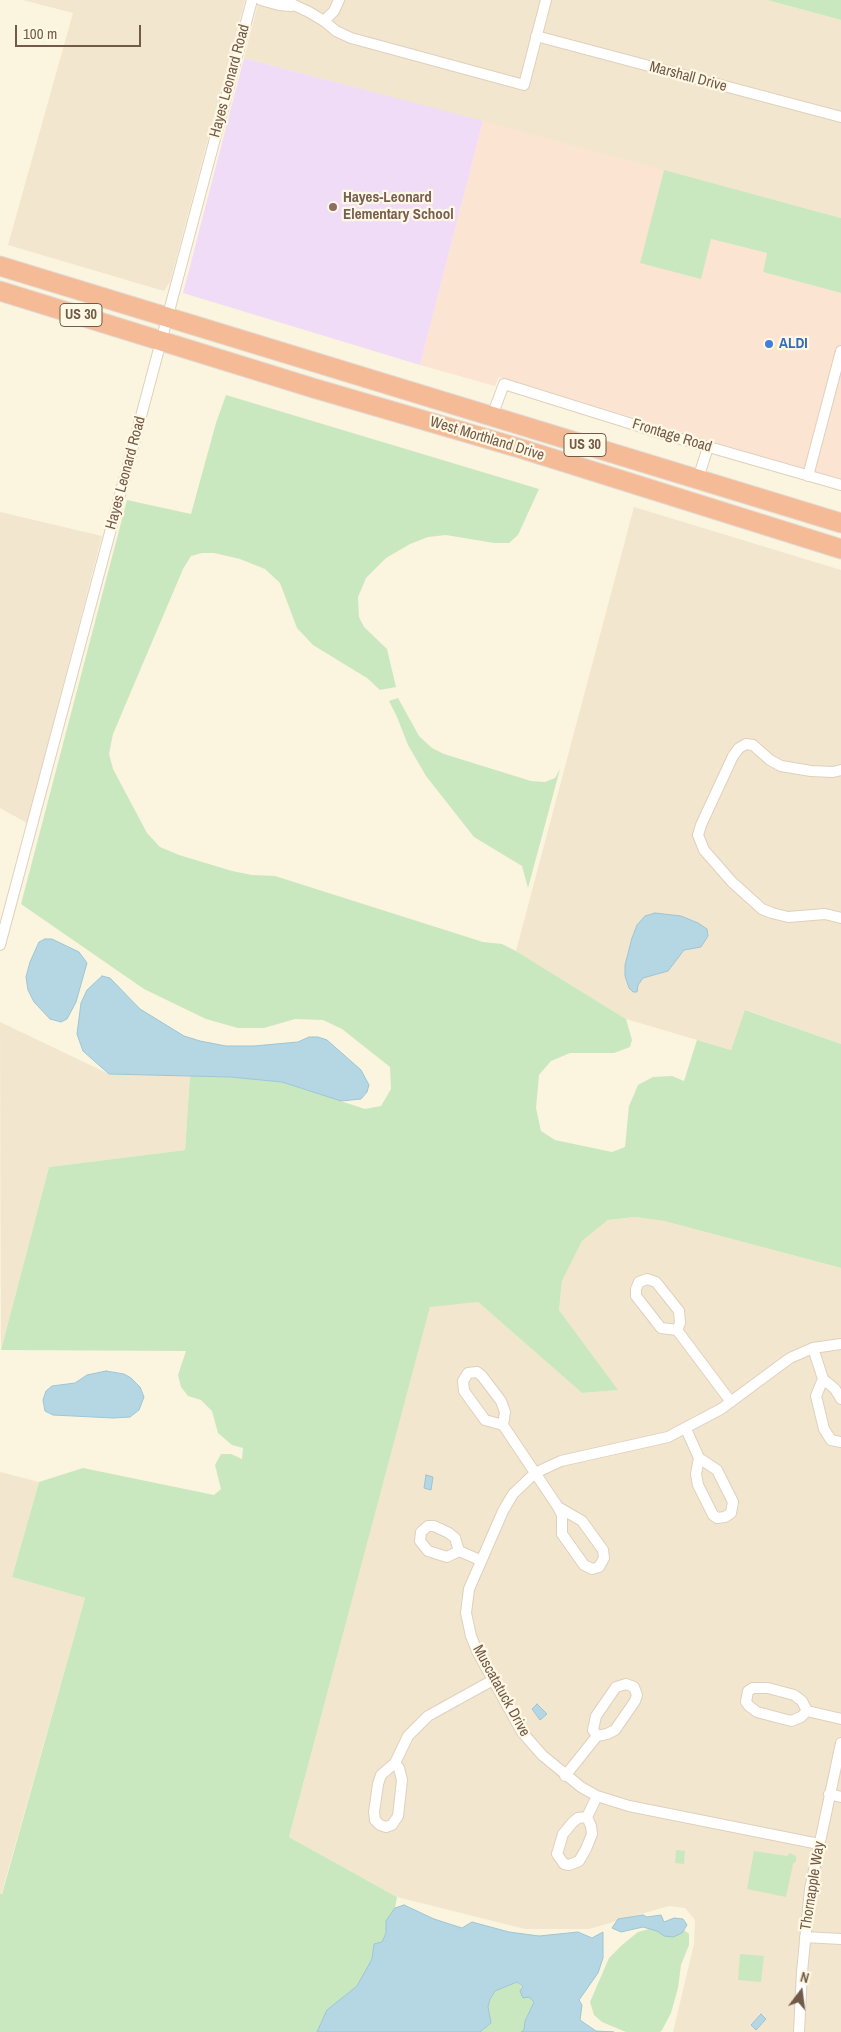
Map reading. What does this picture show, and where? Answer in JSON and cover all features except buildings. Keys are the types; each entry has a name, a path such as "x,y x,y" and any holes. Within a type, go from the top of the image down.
{"highway":[{"name":"US 30","path":"0,266 167,317"},
{"name":"US 30","path":"0,291 161,340"},
{"name":"West Morthland Drive","path":"167,317 841,523"},
{"name":"West Morthland Drive","path":"161,340 313,388 519,448 841,549"}],"street":[{"name":"Hayes Leonard Road","path":"0,946 252,0"},
{"path":"261,0 279,6 294,6"},
{"path":"283,0 324,21 336,31 351,38 524,85 546,0"},
{"path":"324,21 334,11 339,0"},
{"name":"Marshall Drive","path":"536,36 841,117"},
{"path":"808,476 841,351"},
{"name":"Frontage Road","path":"492,416 504,384 708,447 841,485"},
{"path":"698,479 708,447"},
{"path":"841,770 832,772 811,771 781,766 770,760 753,746 746,744 739,748 734,756 698,835 704,850 732,882 762,909 788,917 825,914 841,918"},
{"path":"677,1330 680,1323 679,1311 656,1282 647,1279 640,1282 636,1289 636,1296 660,1328 677,1330 731,1402"},
{"name":"Muscatatuck Drive","path":"819,1844 621,1804 597,1796 565,1776 542,1756 522,1732 492,1680 471,1636 466,1613 469,1589 480,1560 508,1501 535,1473 561,1460 650,1442 686,1428 731,1402 780,1364 801,1352 813,1348 841,1344"},
{"path":"813,1348 823,1379 836,1391 841,1399"},
{"path":"503,1425 506,1412 501,1401 482,1376 477,1372 468,1373 462,1381 464,1390 485,1420 503,1425 558,1508 562,1515 562,1534 584,1565 592,1569 599,1567 604,1558 603,1550 582,1521 558,1508"},
{"path":"823,1379 816,1396 824,1429 831,1440 841,1442"},
{"path":"686,1428 699,1458 717,1470 733,1502 733,1509 725,1517 717,1518 713,1515 698,1486 696,1474 699,1458"},
{"path":"459,1551 480,1560"},
{"path":"394,1763 399,1768 402,1780 396,1821 386,1827 380,1825 375,1820 374,1812 381,1775 394,1763 408,1736 428,1716 492,1680"},
{"path":"565,1776 596,1736 615,1730 635,1701 634,1687 626,1684 616,1687 595,1719 593,1730 596,1736"},
{"path":"807,1711 801,1717 791,1721 775,1718 752,1710 746,1702 746,1697 748,1691 753,1688 780,1691 799,1698 807,1711 841,1719"},
{"name":"Thornapple Way","path":"799,2032 810,1889 841,1743"},
{"path":"829,1794 841,1797"},
{"path":"587,1817 578,1818 563,1834 557,1854 564,1864 569,1865 579,1861 586,1849 592,1834 587,1817 597,1796"},
{"path":"805,1937 841,1939"}],"shaded area":[{"path":"23,0 245,0 170,282 164,291 8,245 73,13"},
{"path":"259,0 767,0 841,20 841,218 244,58"},
{"name":"Hayes-Leonard Elementary School","path":"244,58 483,121 420,365 183,293"},
{"path":"483,121 664,170 641,263 711,239 767,253 763,272 841,293 841,481 499,377 495,386 420,365"},
{"path":"634,507 841,570 841,1044 746,1010 731,1050 626,1019 516,951"},
{"path":"0,512 102,536 27,823 0,808"},
{"path":"0,1022 109,1074 190,1076 185,1150 49,1167 1,1350"},
{"path":"635,1217 664,1221 841,1268 841,2032 673,2032 694,1944 695,1920 685,1908 669,1906 589,1929 525,1929 397,1897 289,1837 430,1306 478,1302 582,1393 617,1390 559,1310 562,1281 582,1241 608,1220"},
{"path":"0,1472 39,1482 12,1577 85,1598 1,1895 0,1894"}],"green space":[{"path":"767,0 841,0 841,20"},
{"path":"664,170 841,218 841,293 763,272 767,253 711,239 701,279 640,263"},
{"path":"226,395 539,489 518,535 509,543 494,543 446,535 428,537 410,544 386,558 366,578 358,597 359,617 364,627 387,649 396,687 380,690 367,678 313,645 297,628 280,583 265,569 240,559 214,553 202,553 191,556 183,569 113,734 109,754 113,769 147,833 160,847 179,855 232,871 252,875 275,876 483,942 502,944 626,1019 632,1040 630,1047 614,1053 570,1053 551,1061 539,1075 536,1108 541,1131 555,1140 612,1152 625,1147 629,1106 638,1085 653,1077 672,1076 684,1081 697,1040 731,1050 745,1010 841,1044 841,1268 664,1221 635,1217 608,1220 582,1241 562,1281 559,1310 618,1390 582,1393 478,1302 430,1307 289,1837 397,1897 395,1908 386,1921 386,1933 382,1942 374,1944 372,1959 366,1972 357,1986 327,2010 317,2032 0,2032 0,1894 2,1894 85,1598 12,1577 39,1482 83,1468 214,1495 221,1489 215,1465 221,1454 231,1454 242,1459 243,1448 232,1445 218,1433 212,1411 201,1400 188,1396 181,1387 178,1375 186,1351 1,1350 49,1167 185,1150 190,1076 230,1077 282,1082 365,1109 381,1106 391,1089 390,1067 342,1029 323,1020 295,1019 264,1028 238,1028 206,1019 144,989 21,904 127,500 191,514 216,423"},
{"path":"398,698 419,736 432,748 444,754 531,781 545,782 555,778 560,769 528,888 522,866 474,837 426,776 408,745 389,701"},
{"path":"676,1850 685,1851 684,1864 675,1863"},
{"path":"754,1851 787,1856 790,1853 796,1856 786,1897 747,1889"},
{"path":"649,1929 682,1933 684,1930 689,1934 689,1945 681,1965 678,1988 671,2013 662,2030 660,2032 626,2032 602,2022 594,2015 590,2002 609,1958 638,1932"},
{"path":"740,1954 764,1956 761,1982 738,1980"},
{"path":"517,1982 534,2002 525,2021 524,2030 521,2032 480,2032 491,2023 488,2007 495,1991"}],"water":[{"path":"655,913 681,916 698,923 707,929 708,936 701,947 684,950 668,971 643,978 638,985 637,992 633,992 629,988 625,976 625,965 632,938 637,925 645,916"},
{"path":"45,939 52,939 79,952 87,963 76,1002 67,1019 61,1022 50,1019 34,1002 28,990 26,977 30,962 39,942"},
{"path":"102,976 110,978 140,1009 184,1036 200,1041 226,1046 254,1046 298,1042 309,1037 327,1040 361,1070 369,1085 367,1092 361,1099 341,1101 282,1082 230,1077 109,1074 83,1051 77,1034 81,1003 87,990"},
{"path":"106,1371 124,1374 140,1387 144,1397 139,1410 130,1417 53,1415 45,1411 43,1400 46,1391 52,1386 75,1383 87,1375"},
{"path":"426,1475 433,1477 431,1490 424,1488"},
{"path":"537,1704 547,1714 540,1720 532,1709"},
{"path":"404,1905 434,1919 462,1928 472,1922 509,1932 539,1936 578,1932 592,1938 603,1932 603,1958 598,1973 579,2000 582,2005 580,2020 596,2031 614,2032 521,2032 524,2030 525,2021 534,2002 529,1997 523,1998 520,1991 523,1987 517,1982 495,1991 488,2007 491,2023 480,2032 317,2032 327,2010 357,1986 372,1959 374,1944 382,1942 386,1933 386,1921 395,1908"},
{"path":"643,1915 647,1917 661,1915 664,1922 674,1918 683,1919 687,1925 682,1933 673,1937 664,1936 657,1931 643,1927 621,1932 612,1928 618,1919"},
{"path":"761,2014 766,2019 756,2030 751,2025"}],"place":[{"name":"Hayes-Leonard Elementary School","path":"333,207"},
{"name":"ALDI","path":"769,344"}]}
